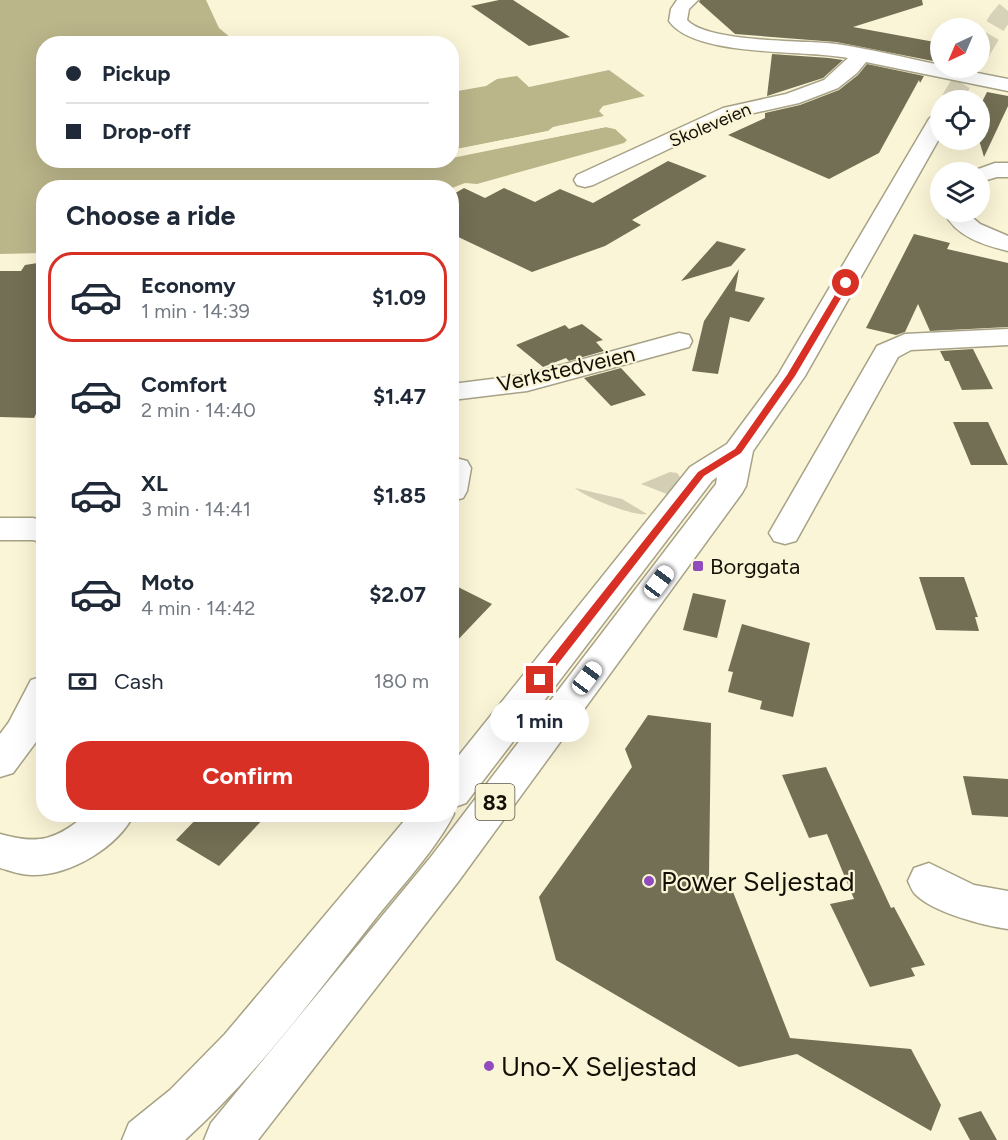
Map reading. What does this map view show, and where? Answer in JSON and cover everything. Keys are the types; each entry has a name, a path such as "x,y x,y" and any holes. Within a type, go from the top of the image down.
{"main road":[{"path":"689,0 682,4 678,21 685,29 702,36 732,42 805,46 862,54 1008,85"},
{"name":"Skoleveien","path":"585,180 730,112 799,97 831,84 850,69 862,54"},
{"name":"83","path":"228,1140 444,870 731,486 738,451 817,333 930,136"},
{"path":"990,172 1008,170"},
{"path":"962,222 971,230 1008,244"},
{"path":"785,533 873,374 888,352 905,342 1008,337"},
{"name":"Verkstedveien","path":"459,391 527,383 679,340"},
{"name":"83","path":"459,783 701,474 738,451"},
{"path":"0,529 36,530"},
{"path":"0,762 23,732 36,706"},
{"path":"0,851 21,858 55,856 87,840 106,822"},
{"path":"146,1140 171,1122 225,1067 428,822"},
{"path":"929,881 954,897 984,908 1008,910"}],"shaded area":[{"path":"0,0 206,0 219,28 229,36 36,36 36,168 459,168 459,157 606,127 615,129 627,140 624,143 477,184 465,183 459,185 459,180 36,180 36,253 0,254"},
{"path":"609,70 645,96 603,106 599,111 604,116 553,127 548,131 459,149 459,91 486,86 497,79 517,76 529,87"},
{"path":"670,472 677,473 680,477 671,492 667,494 641,484"},
{"path":"575,488 622,499 647,514 610,506"}],"pier":[{"path":"604,117 606,119 554,129 549,134 459,152 459,149 548,131 558,126"},
{"path":"605,124 612,125 616,129 606,127 459,156 459,154"}],"building":[{"path":"499,0 513,0 570,37 529,46 471,6"},
{"path":"700,0 922,0 923,5 853,27 930,41 930,60 836,42 735,34 699,2"},
{"path":"772,54 843,60 823,78 767,96"},
{"path":"867,64 924,76 920,83 919,80 879,153 829,179 728,135 765,118 765,113 800,105 839,90 858,75"},
{"path":"990,93 1008,96 1008,106 990,144"},
{"path":"668,161 707,176 632,220 641,225 605,246 532,272 459,237 459,191 464,188 485,198 504,188 535,202 560,189 593,203"},
{"path":"914,234 950,243 947,249 1008,263 1008,327 930,331 918,304 905,332 896,335 866,328"},
{"path":"717,241 746,249 731,266 681,281"},
{"path":"36,263 36,414 34,418 0,417 0,271 21,271 25,265"},
{"path":"739,269 735,291 765,298 749,322 730,317 718,374 692,371 704,321"},
{"path":"582,324 603,340 596,342 604,351 569,361 566,358 543,367 516,345 565,325 569,329"},
{"path":"973,349 993,389 962,390 949,361 945,361 940,351"},
{"path":"621,368 646,395 611,406 584,378"},
{"path":"953,422 988,422 1008,465 971,465"},
{"path":"919,577 964,577 978,617 975,617 979,631 936,630"},
{"path":"459,588 492,604 459,639"},
{"path":"693,593 726,600 717,638 683,630"},
{"path":"742,624 810,643 793,717 760,709 762,701 728,692 733,672 728,671"},
{"path":"648,715 711,723 709,877 728,879 790,1038 911,1049 941,1105 931,1131 797,1054 739,1067 556,960 539,897 632,767 625,749"},
{"path":"826,767 891,908 894,907 925,965 911,968 915,976 870,987 830,904 854,899 827,834 809,838 782,775"},
{"path":"963,776 1008,779 1008,817 972,815"},
{"path":"193,822 260,822 219,866 176,840"},
{"path":"981,1111 997,1140 970,1140 958,1118"}],"tunnel":[{"path":"990,35 1008,9"},
{"path":"957,90 964,78"}],"place":[{"name":"Borggata","path":"698,566"},
{"name":"Power Seljestad","path":"649,881"},
{"name":"Uno-X Seljestad","path":"489,1066"}],"route":[{"path":"540,680 701,474 738,451 791,376 846,283"}]}
